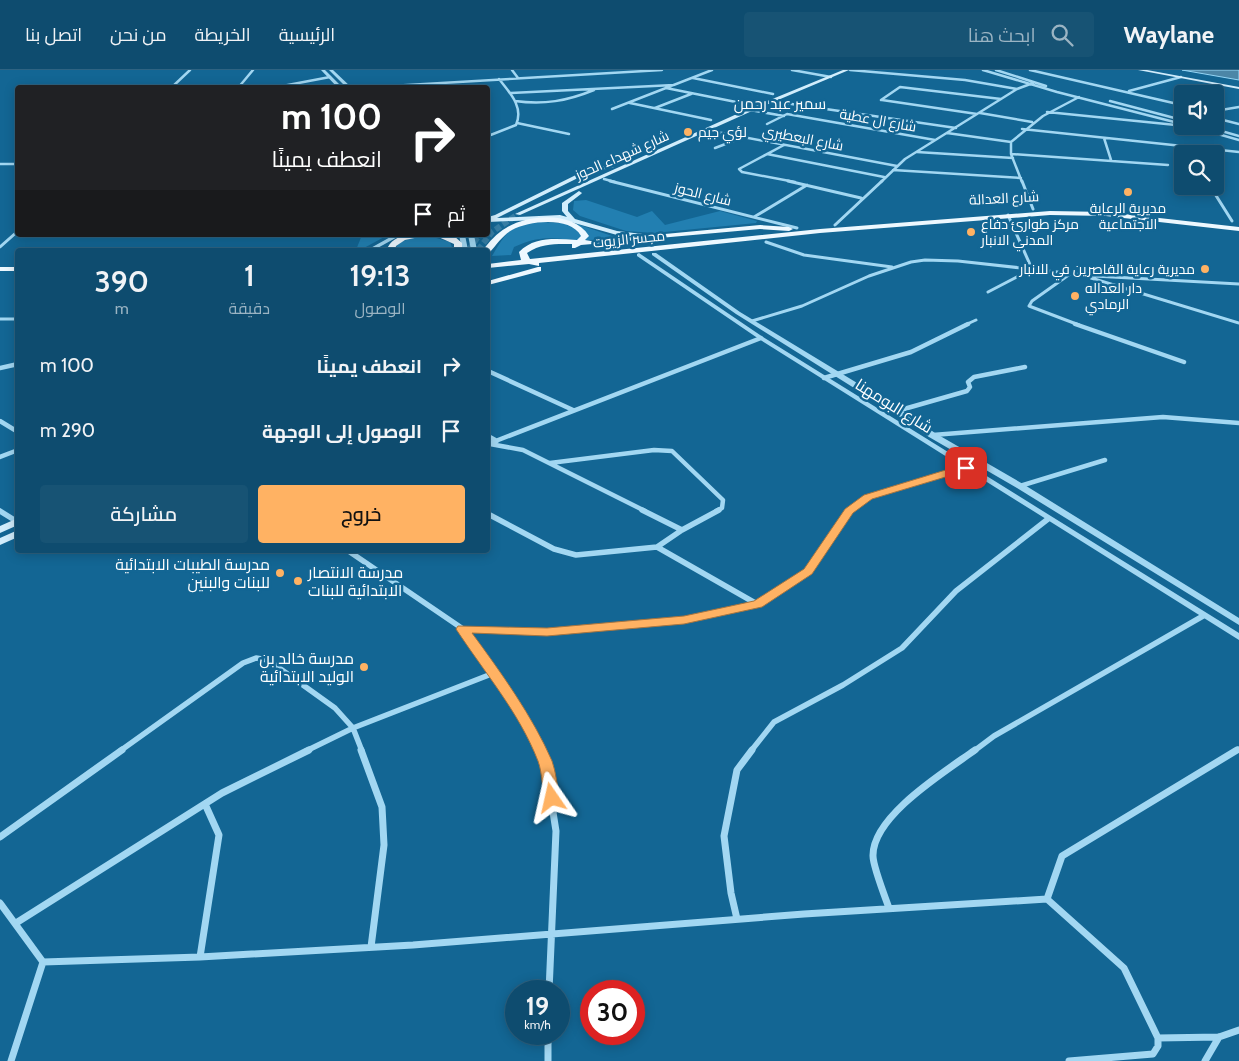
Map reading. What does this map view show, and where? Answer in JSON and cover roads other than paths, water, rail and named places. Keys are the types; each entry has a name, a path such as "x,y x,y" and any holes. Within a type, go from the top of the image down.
{"main road":[{"name":"شارع شهداء الحوز","path":"512,213 746,104 832,70"},
{"name":"شارع شهداء الحوز","path":"518,214 750,110 848,70"},
{"path":"1140,70 1239,86"},
{"path":"1159,70 1239,86"},
{"path":"690,130 703,131"},
{"path":"490,218 584,173 612,166"},
{"path":"572,219 564,207 568,200 622,167"},
{"name":"شارع العدالة","path":"772,233 793,229 958,212 1091,207 1235,222"},
{"name":"شارع العدالة","path":"772,233 1050,213 1106,214 1239,229"},
{"path":"490,219 503,221 544,216 572,219 629,236 677,236"},
{"path":"489,248 508,230 530,222 551,221 571,224 580,228 584,233 583,239 575,246 544,255"},
{"path":"555,266 532,263 523,257 523,252 530,246 545,242 591,243 677,236 760,226 793,229"},
{"path":"490,282 524,272 555,266 766,242 800,237 820,231"},
{"name":"مجسر الزيوت","path":"490,260 772,233"},
{"name":"مجسر الزيوت","path":"490,266 772,233"},
{"path":"392,248 394,242 400,237"},
{"path":"445,237 455,240 458,243 458,248"},
{"path":"0,262 15,262"},
{"path":"0,530 15,522"},
{"path":"0,542 15,534"}],"street":[{"path":"174,85 190,70"},
{"path":"240,85 253,70"},
{"path":"323,70 337,85"},
{"path":"331,70 347,85"},
{"path":"512,70 518,78"},
{"path":"396,85 661,70"},
{"path":"612,109 712,70"},
{"path":"792,70 831,77"},
{"path":"848,70 965,80 1018,89"},
{"path":"983,70 1027,85 1080,97 1174,123"},
{"path":"996,70 1033,83 1174,118"},
{"path":"1030,70 1129,91 1174,103"},
{"path":"288,85 330,77"},
{"path":"1129,91 1182,77"},
{"path":"692,78 773,94"},
{"path":"499,79 510,93 518,108 517,123"},
{"path":"835,225 884,177 916,152 1018,89 1033,83"},
{"path":"510,93 674,85"},
{"path":"666,88 746,104"},
{"path":"1002,99 900,88 881,100 1032,122"},
{"path":"515,101 537,105 555,104 599,89"},
{"path":"655,108 692,93"},
{"path":"1033,209 1013,158 1012,142 1022,129 1047,112 1080,97"},
{"path":"771,101 956,128"},
{"path":"629,103 711,120"},
{"path":"1224,110 1239,107"},
{"path":"750,110 784,116"},
{"path":"1047,112 1174,124"},
{"name":"شارع ال عطية","path":"784,116 788,114 935,140"},
{"path":"767,124 784,116"},
{"path":"1224,120 1239,124"},
{"path":"490,135 517,123 569,134"},
{"path":"1022,129 1174,146"},
{"name":"شارع البعطيري","path":"703,131 785,144 897,166"},
{"path":"1224,132 1239,136"},
{"path":"946,133 1012,142"},
{"path":"1222,135 1239,140"},
{"path":"715,148 744,137"},
{"path":"1104,138 1112,160"},
{"path":"785,144 739,169 742,172 807,184 861,198"},
{"path":"1224,151 1239,152"},
{"path":"916,152 1013,158"},
{"path":"766,154 884,177"},
{"path":"1012,154 1168,165"},
{"path":"0,164 15,164"},
{"path":"892,170 1022,178"},
{"name":"شارع الحوز","path":"604,179 754,217 793,229"},
{"path":"754,217 807,184"},
{"path":"1216,195 1235,222"},
{"path":"1008,215 1032,269"},
{"path":"0,247 15,233"},
{"path":"374,248 399,237"},
{"path":"766,242 804,255 894,268"},
{"name":"شارع البومهنا","path":"654,254 752,321 897,411 932,435 1020,486 1239,622"},
{"name":"شارع البومهنا","path":"639,255 761,338 1239,637"},
{"path":"752,321 802,306 869,276 924,260 958,261 1081,275 1239,284"},
{"path":"988,292 1032,269"},
{"path":"666,273 678,271"},
{"path":"1070,274 1032,301 1029,306 1046,314 1184,362"},
{"path":"1081,275 1239,323"},
{"path":"0,319 15,319"},
{"path":"824,378 840,375 911,352 976,320"},
{"path":"490,444 761,338"},
{"path":"0,368 15,365"},
{"path":"897,411 967,390 970,387 968,382 974,378 1026,367"},
{"path":"490,372 573,410"},
{"path":"932,435 1163,417 1239,423"},
{"path":"0,421 15,430"},
{"path":"490,437 496,441"},
{"path":"490,444 523,450 682,530"},
{"path":"490,515 554,549 576,555 657,547 682,530 722,508 723,500 672,451 654,450 550,463"},
{"path":"0,457 15,451"},
{"path":"1020,486 1105,460"},
{"path":"462,629 547,632 684,620 758,604 808,571 849,511 868,497 966,468"},
{"path":"0,512 15,520"},
{"path":"737,919 731,893 724,836 737,770 774,722 843,684 902,648 956,591 1048,519"},
{"path":"657,547 758,604"},
{"path":"351,553 462,629 494,673 520,714 545,762 556,831 549,980"},
{"path":"889,908 873,856 878,836 900,806 994,736 1203,616"},
{"path":"0,837 243,663 256,658 268,660 335,708 354,728 382,807 384,845 371,947"},
{"path":"16,923 222,792 354,728 494,673"},
{"path":"1047,899 1062,856 1239,749"},
{"path":"200,957 219,835 205,804"},
{"path":"43,962 200,957 371,947 889,908 1047,899 1124,968 1158,1038 1158,1046 1153,1054 1069,1061"},
{"path":"0,903 43,962"},
{"path":"11,1061 43,962"},
{"path":"1158,1038 1219,1037 1239,1030"},
{"path":"1205,1061 1219,1037"},
{"path":"548,1045 548,1061"}],"tunnel":[{"path":"490,235 518,214"},
{"path":"470,248 478,237"},
{"path":"480,248 488,237"}],"place":[{"name":"لؤي جيم","path":"688,132"},
{"name":"مديرية الرعاية الاجتماعية","path":"1128,192"},
{"name":"مركز طوارئ دفاع المدني الانبار","path":"971,232"},
{"name":"مديرية رعاية القاصرين في للانبار","path":"1205,269"},
{"name":"دار العداله الرمادي","path":"1075,296"},
{"name":"مدرسة الطيبات الابتدائية للبنات والبنين","path":"280,573"},
{"name":"مدرسة الانتصار الابتدائية للبنات","path":"298,581"},
{"name":"مدرسة خالد بن الوليد الابتدائية","path":"364,667"}],"district":[{"name":"سمير عبد رحمن","path":"780,104"}]}
